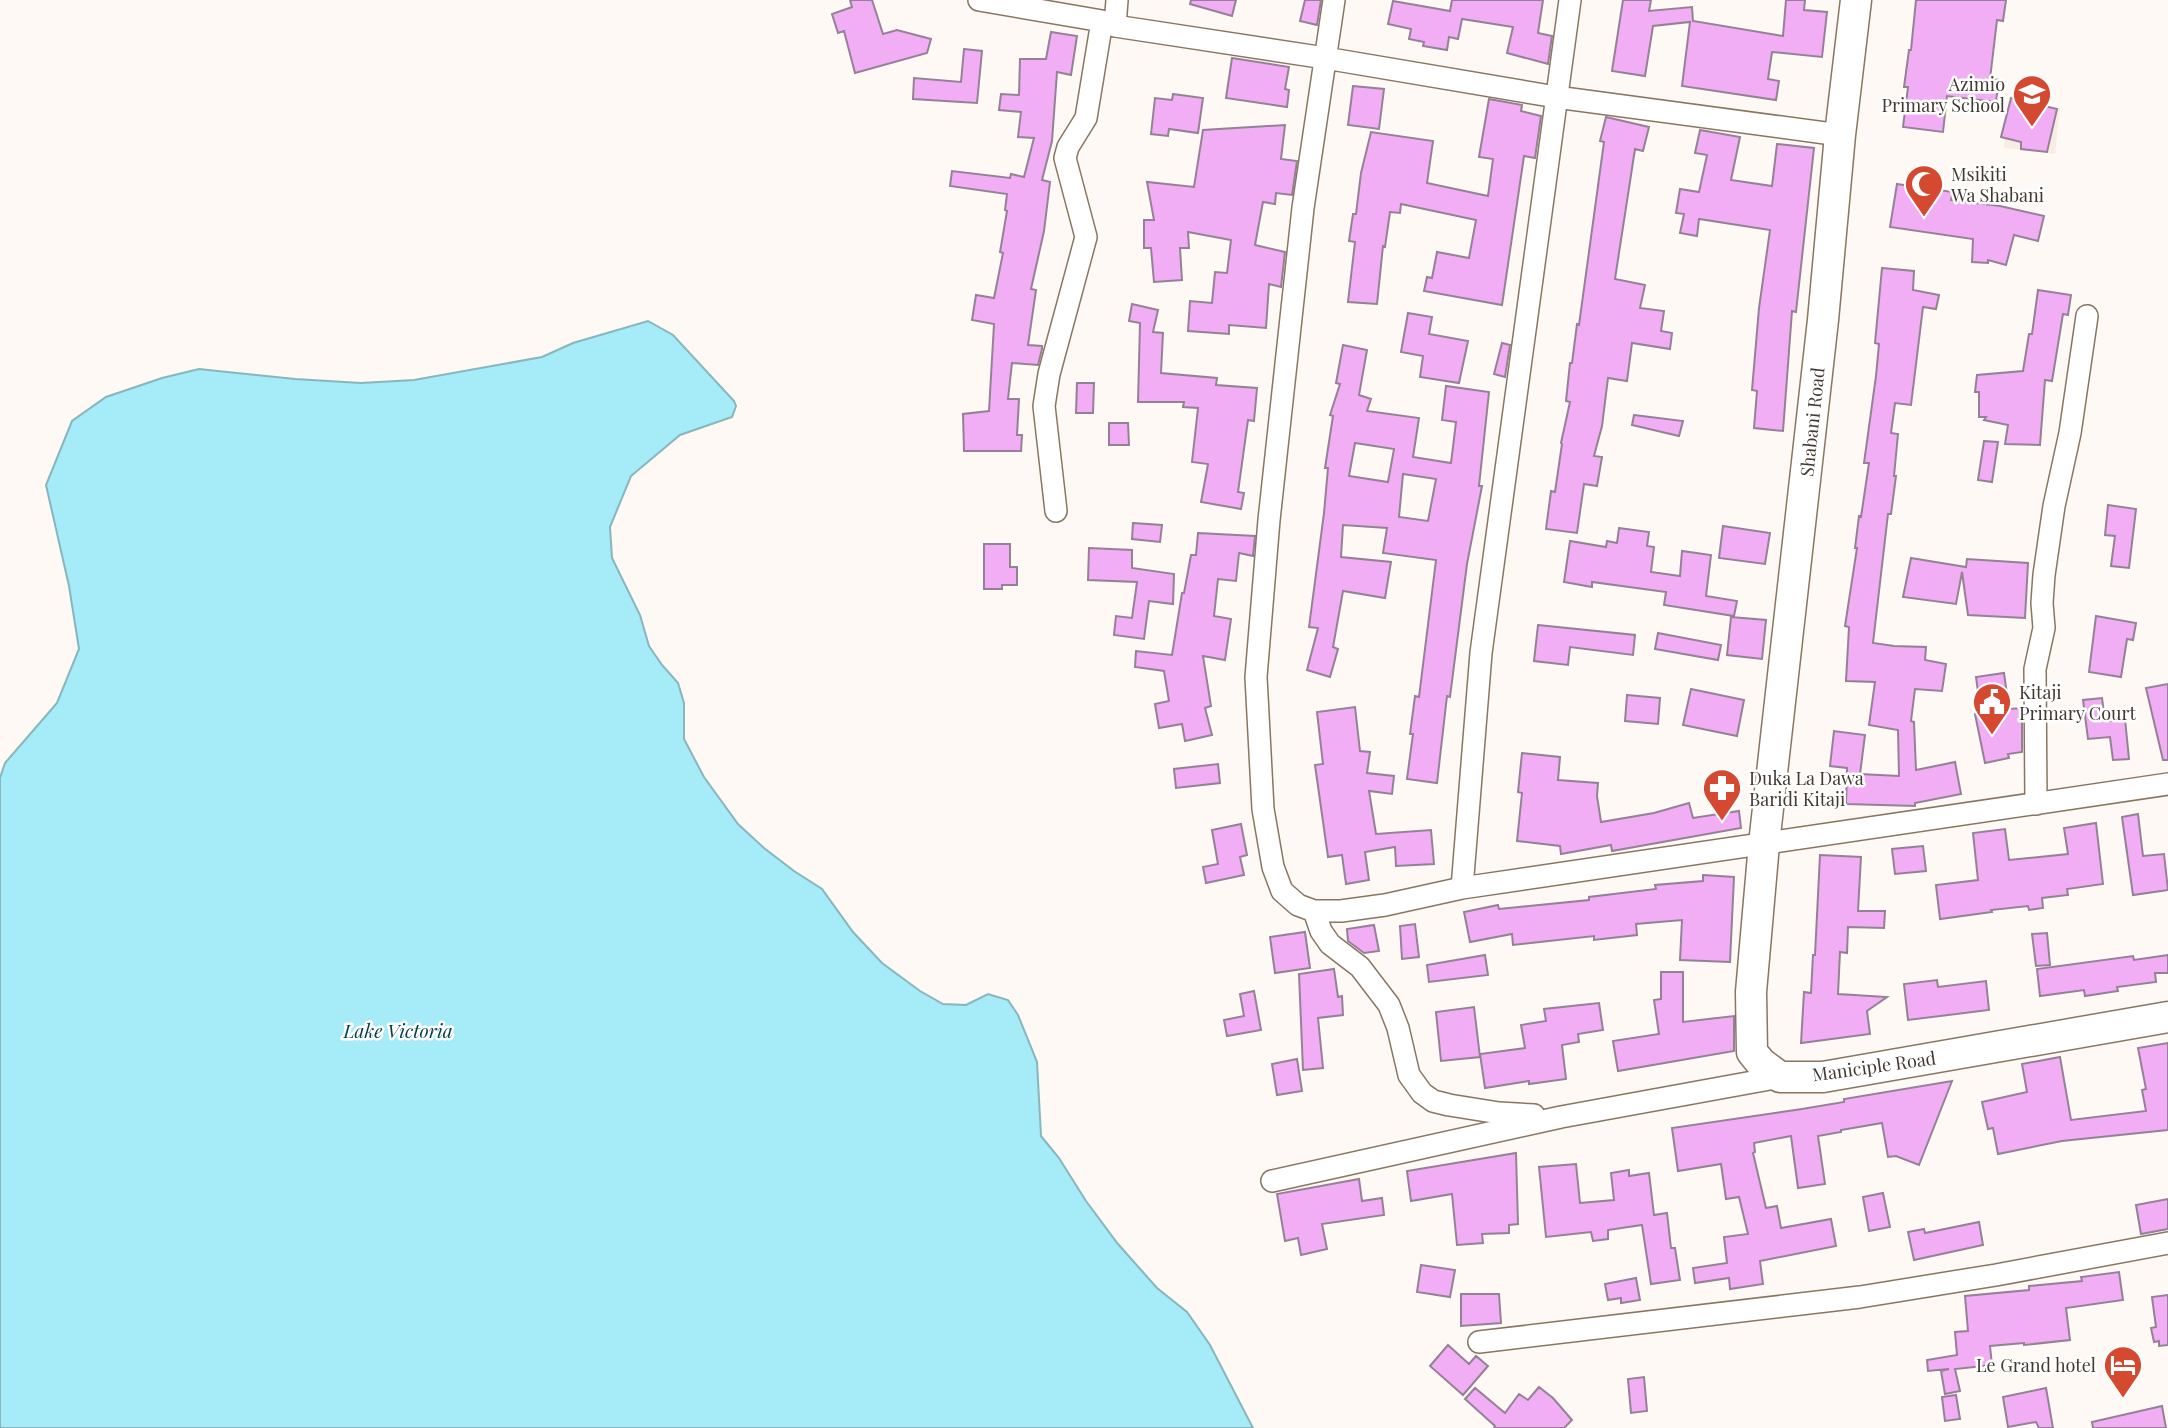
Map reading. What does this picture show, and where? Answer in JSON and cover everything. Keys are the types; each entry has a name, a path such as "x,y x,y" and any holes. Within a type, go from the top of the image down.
{"street":[{"path":"979,0 1108,24 1556,97 1840,135"},
{"path":"1056,512 1044,406 1049,374 1086,237 1065,158 1068,147 1086,118 1108,24 1117,0"},
{"path":"1334,0 1303,208 1269,520 1256,677 1263,809 1273,867 1282,891 1298,905 1314,911 1341,911 1385,905 1462,888 2168,784"},
{"path":"1462,888 1481,653 1570,0"},
{"name":"Shabani Road","path":"1764,844 1856,0"},
{"path":"2036,804 2035,669 2044,628 2044,575 2054,506 2070,433 2087,316"},
{"path":"1764,844 1750,1032 1752,1052 1760,1063 1780,1077"},
{"path":"1314,911 1321,931 1330,944 1360,967 1389,1005 1398,1028 1409,1075 1422,1093 1433,1101 1458,1107 1561,1117"},
{"name":"Maniciple Road","path":"1780,1077 1824,1077 2168,1017"},
{"path":"1272,1181 1561,1117 1780,1077"},
{"path":"1479,1342 1860,1297 2168,1243"}],"shaded area":[{"name":"Azimio Primary School","path":"2009,102 2060,108 2055,154 2004,148"}],"water":[{"name":"Lake Victoria","path":"648,321 673,335 736,406 732,417 680,435 631,476 610,527 612,558 640,615 649,646 678,683 684,703 684,739 704,777 738,824 764,848 822,889 853,932 882,963 920,991 943,1004 966,1005 988,994 1008,1000 1018,1015 1037,1062 1041,1136 1118,1244 1157,1288 1187,1312 1210,1345 1253,1428 0,1428 0,778 5,763 57,703 79,649 69,586 46,485 72,421 106,397 199,369 361,383 414,380 542,357 573,343"}],"building":[{"path":"850,0 872,0 883,34 897,30 931,39 927,53 855,73 844,31 838,33 832,14 852,7"},
{"path":"1191,0 1236,0 1232,16 1190,4"},
{"path":"1305,0 1321,0 1317,25 1300,21"},
{"path":"1452,0 1543,0 1538,33 1552,36 1548,64 1507,53 1513,27 1462,19 1458,39 1449,37 1447,50 1423,46 1424,42 1409,39 1411,29 1388,24 1393,1 1450,11"},
{"path":"1623,0 1651,0 1649,11 1692,7 1693,21 1783,36 1786,0 1805,0 1804,10 1827,12 1822,57 1772,52 1768,79 1779,81 1776,100 1682,86 1690,22 1653,26 1645,76 1612,71"},
{"path":"1916,0 2006,0 2003,21 1997,20 1990,79 1999,80 1996,102 1947,96 1943,132 1903,127 1908,87 1904,87"},
{"path":"1051,32 1077,36 1071,75 1057,72 1052,141 1042,180 1050,182 1044,231 1031,289 1036,290 1028,345 1042,346 1042,349 1038,365 1012,363 1008,399 1019,399 1017,435 1022,435 1021,451 964,451 963,414 989,411 994,324 972,320 976,295 994,298 1003,253 1000,252 1007,194 950,186 952,171 1010,178 1011,174 1024,177 1034,138 1018,137 1021,112 999,110 1001,94 1019,95 1020,59 1046,59"},
{"path":"964,49 982,51 977,103 913,99 914,78 961,82"},
{"path":"1232,58 1289,67 1285,89 1289,90 1287,107 1226,98"},
{"path":"1353,86 1384,89 1379,129 1348,125"},
{"path":"1173,94 1203,98 1198,133 1169,129 1168,136 1151,134 1155,98 1172,100"},
{"name":"Azimio Primary School","path":"2011,98 2057,109 2047,152 2021,149 2021,142 2001,137"},
{"path":"1489,99 1522,105 1521,111 1541,116 1535,158 1524,156 1502,305 1424,291 1427,277 1432,278 1437,252 1469,258 1476,220 1401,204 1400,213 1390,212 1385,247 1383,246 1377,304 1348,302 1355,242 1349,241 1371,132 1433,141 1427,183 1488,196 1493,159 1479,157"},
{"path":"1606,117 1649,127 1643,151 1635,149 1615,279 1645,285 1640,308 1664,311 1661,331 1672,333 1670,349 1632,343 1627,381 1608,378 1602,426 1594,456 1602,457 1597,486 1584,484 1577,533 1546,529 1551,491 1555,492 1561,443 1570,402 1566,401 1570,363 1577,324 1579,325 1604,142 1600,141"},
{"path":"1285,125 1281,159 1297,161 1292,195 1276,193 1275,204 1263,202 1255,245 1285,252 1281,287 1269,284 1266,328 1229,325 1229,334 1188,331 1190,301 1212,303 1215,272 1227,273 1231,240 1188,232 1189,248 1180,248 1182,280 1154,282 1151,248 1144,248 1144,220 1154,220 1147,182 1194,187 1203,130"},
{"path":"1700,130 1740,137 1731,180 1772,186 1777,144 1814,148 1796,312 1792,311 1783,431 1754,428 1757,391 1752,390 1759,308 1770,230 1699,219 1697,236 1680,233 1684,214 1676,213 1680,189 1699,192 1707,155 1695,153"},
{"path":"1897,184 1953,192 1951,200 2000,206 2044,216 2038,241 2014,235 2006,265 1988,260 1988,263 1972,262 1973,239 1890,227"},
{"path":"1882,268 1914,271 1913,290 1939,295 1936,309 1923,307 1911,405 1895,403 1891,433 1898,434 1896,476 1891,514 1888,514 1873,643 1926,647 1925,660 1946,664 1942,691 1915,689 1911,721 1914,722 1916,770 1955,762 1961,794 1915,803 1915,806 1846,804 1847,768 1830,766 1834,731 1865,735 1860,774 1899,776 1898,730 1869,725 1875,682 1846,681 1849,627 1845,626 1859,516 1861,517 1869,463 1864,463 1879,344 1875,343"},
{"path":"2038,290 2071,295 2068,315 2063,314 2052,381 2045,380 2040,445 2005,444 2008,425 1979,417 1979,392 1975,392 1977,375 2023,371 2029,334 2032,334"},
{"path":"1132,304 1158,310 1153,332 1163,333 1161,373 1217,378 1216,385 1257,388 1254,421 1248,420 1238,492 1244,493 1241,509 1201,502 1208,464 1192,462 1198,408 1183,407 1184,402 1138,402 1140,323 1129,321"},
{"path":"1408,313 1432,317 1429,334 1468,341 1459,383 1420,377 1423,356 1401,352"},
{"path":"1502,343 1510,345 1505,377 1494,374"},
{"path":"1343,345 1367,350 1359,395 1371,399 1367,411 1419,418 1413,457 1451,463 1456,422 1442,420 1446,386 1489,392 1479,486 1482,486 1467,564 1450,697 1447,696 1437,783 1407,779 1415,696 1419,697 1436,560 1383,553 1387,528 1343,525 1341,557 1391,562 1385,598 1343,591 1333,647 1338,649 1330,677 1307,670 1318,628 1309,627 1324,513 1328,468 1325,468 1333,416 1330,415 1340,384 1336,383","holes":["1355,443 1394,449 1388,482 1349,476","1403,474 1436,479 1428,521 1399,517"]},
{"path":"1077,383 1094,383 1093,413 1076,413"},
{"path":"1634,415 1683,421 1679,436 1632,425"},
{"path":"1109,423 1128,423 1129,445 1109,445"},
{"path":"1984,441 1998,442 1992,482 1978,480"},
{"path":"2108,505 2136,509 2129,568 2111,566 2115,536 2105,535"},
{"path":"1133,523 1162,525 1160,542 1132,539"},
{"path":"1723,526 1770,533 1765,564 1719,558"},
{"path":"1619,528 1649,532 1647,546 1654,547 1651,572 1680,576 1682,551 1711,555 1706,596 1737,601 1734,616 1664,605 1666,592 1592,582 1592,587 1564,582 1570,541 1606,547 1607,541 1617,543"},
{"path":"1198,533 1255,536 1253,556 1239,553 1236,581 1218,579 1214,616 1231,619 1225,660 1203,656 1211,706 1205,708 1212,735 1185,741 1182,724 1159,728 1155,704 1169,701 1164,671 1135,667 1136,651 1172,655 1182,593 1191,555 1196,555"},
{"path":"984,544 1010,544 1010,567 1017,567 1017,585 1002,585 1002,589 984,589"},
{"path":"1089,548 1132,550 1132,568 1174,574 1173,604 1149,601 1144,639 1114,635 1116,616 1132,618 1137,582 1088,580"},
{"path":"1911,558 1966,567 1967,559 2028,563 2025,618 1968,615 1962,572 1956,604 1903,597"},
{"path":"2096,616 2136,623 2133,640 2127,639 2121,677 2089,672"},
{"path":"1731,617 1766,620 1762,659 1727,655"},
{"path":"1538,625 1635,635 1633,655 1570,647 1568,665 1534,661"},
{"path":"1658,633 1721,645 1718,660 1655,649"},
{"path":"2004,673 2009,709 2022,708 2022,752 1985,763 1975,714 1981,713 1976,677"},
{"path":"2168,684 2168,760 2163,760 2146,688"},
{"path":"1691,689 1744,700 1737,736 1683,725"},
{"path":"1627,695 1660,698 1658,724 1625,721"},
{"path":"2102,698 2105,721 2125,719 2129,759 2113,760 2110,737 2088,739 2083,700"},
{"path":"1355,707 1360,751 1370,752 1367,773 1394,776 1392,794 1369,791 1376,834 1431,830 1434,864 1396,866 1395,847 1365,852 1369,880 1346,884 1342,855 1328,857 1315,765 1323,764 1317,712"},
{"path":"1522,753 1560,757 1558,780 1598,783 1601,822 1654,813 1689,803 1693,818 1739,811 1741,828 1612,851 1611,845 1561,854 1560,846 1517,841 1522,793 1518,792"},
{"path":"1218,764 1220,783 1176,788 1174,769"},
{"path":"2138,814 2143,856 2164,854 2168,890 2133,895 2122,817"},
{"path":"2096,823 2103,884 2067,889 2068,895 2042,898 2043,908 2029,910 2028,906 1940,919 1936,885 1978,880 1973,833 2005,829 2009,860 2068,854 2064,828"},
{"path":"1241,824 1247,855 1240,857 1244,875 1206,883 1203,867 1218,864 1212,830"},
{"path":"1923,846 1926,871 1895,874 1892,849"},
{"path":"1820,855 1861,857 1858,911 1885,911 1884,928 1848,927 1847,953 1840,952 1838,994 1887,997 1867,1011 1870,1034 1801,1043 1804,992 1811,993 1815,955"},
{"path":"1703,875 1734,877 1730,962 1680,960 1682,920 1636,924 1637,935 1594,940 1594,936 1513,945 1512,934 1470,942 1464,912 1498,905 1499,909 1589,900 1589,897 1656,889 1655,885 1703,881"},
{"path":"1415,924 1419,957 1402,959 1400,926"},
{"path":"1374,925 1379,951 1364,953 1348,941 1347,929"},
{"path":"1305,932 1310,968 1275,973 1270,937"},
{"path":"2047,933 2050,965 2036,966 2032,934"},
{"path":"1485,955 1488,975 1429,982 1427,965"},
{"path":"2168,955 2168,973 2155,973 2156,982 2117,987 2118,991 2085,996 2084,990 2040,996 2037,969 2133,956 2134,960"},
{"path":"1334,969 1338,997 1342,996 1343,1015 1318,1018 1323,1068 1303,1070 1299,974"},
{"path":"1661,972 1683,972 1683,1022 1734,1016 1734,1051 1618,1071 1613,1041 1659,1034 1654,1000 1661,999"},
{"path":"1937,980 1938,987 1986,981 1989,1010 1908,1020 1904,984"},
{"path":"1254,991 1261,1030 1227,1036 1224,1020 1244,1016 1240,994"},
{"path":"1599,1003 1603,1030 1578,1034 1579,1042 1562,1045 1566,1079 1485,1088 1480,1054 1525,1048 1521,1025 1546,1021 1544,1009"},
{"path":"1474,1007 1480,1057 1441,1061 1436,1012"},
{"path":"2168,1043 2168,1130 2062,1141 1998,1154 1993,1128 1988,1129 1982,1102 2027,1092 2022,1064 2060,1057 2071,1120 2146,1111 2142,1090 2146,1089 2138,1048"},
{"path":"1297,1059 1302,1091 1277,1095 1272,1064"},
{"path":"1952,1081 1919,1165 1896,1156 1888,1157 1882,1123 1841,1130 1818,1136 1825,1184 1798,1188 1791,1136 1754,1143 1753,1153 1766,1208 1777,1206 1781,1228 1831,1219 1836,1246 1760,1261 1763,1284 1730,1289 1729,1278 1695,1283 1693,1268 1727,1263 1724,1237 1748,1234 1739,1197 1726,1199 1721,1164 1678,1171 1672,1128 1844,1102 1844,1099"},
{"path":"1516,1153 1518,1224 1509,1225 1509,1233 1482,1234 1483,1243 1457,1245 1452,1194 1411,1201 1407,1171"},
{"path":"1576,1164 1580,1203 1614,1200 1611,1173 1629,1170 1629,1176 1649,1173 1654,1215 1667,1213 1671,1248 1675,1248 1680,1280 1651,1284 1642,1225 1608,1230 1608,1239 1593,1241 1591,1232 1546,1237 1539,1167"},
{"path":"1359,1179 1362,1201 1382,1198 1384,1215 1322,1224 1327,1249 1301,1255 1298,1238 1285,1241 1277,1194"},
{"path":"1883,1193 1890,1227 1869,1231 1863,1197"},
{"path":"2168,1199 2168,1229 2141,1234 2136,1205"},
{"path":"1979,1222 1983,1245 1914,1260 1908,1232 1924,1229 1925,1233"},
{"path":"1421,1265 1455,1270 1450,1297 1417,1292"},
{"path":"2119,1272 2123,1300 2066,1308 2070,1340 1990,1346 1992,1365 1955,1369 1960,1391 1945,1394 1941,1371 1949,1369 1928,1371 1927,1360 1957,1355 1955,1332 1968,1331 1965,1296 2029,1290 2029,1286 2082,1281 2081,1277"},
{"path":"1636,1278 1640,1300 1621,1303 1621,1298 1608,1300 1605,1284"},
{"path":"1461,1294 1499,1294 1501,1323 1461,1326"},
{"path":"2168,1295 2168,1345 2159,1346 2159,1341 2154,1342 2151,1328 2156,1327 2152,1297"},
{"path":"1448,1345 1469,1364 1476,1356 1488,1366 1463,1395 1430,1366"},
{"path":"1644,1377 1647,1411 1631,1413 1628,1379"},
{"path":"1539,1387 1553,1398 1572,1420 1564,1428 1494,1428 1495,1426 1465,1399 1475,1388 1505,1413 1519,1394 1528,1400"},
{"path":"2046,1388 2053,1428 2039,1428 2036,1422 2008,1427 2003,1397"},
{"path":"1956,1395 1960,1419 1945,1421 1942,1397"},
{"path":"2162,1406 2166,1428 2093,1428 2092,1422"}],"place":[{"name":"Azimio Primary School","path":"2032,128"},
{"name":"Msikiti Wa Shabani","path":"1924,218"},
{"name":"Kitaji Primary Court","path":"1992,736"},
{"name":"Duka La Dawa Baridi Kitaji","path":"1722,822"},
{"name":"Le Grand hotel","path":"2123,1399"}]}
